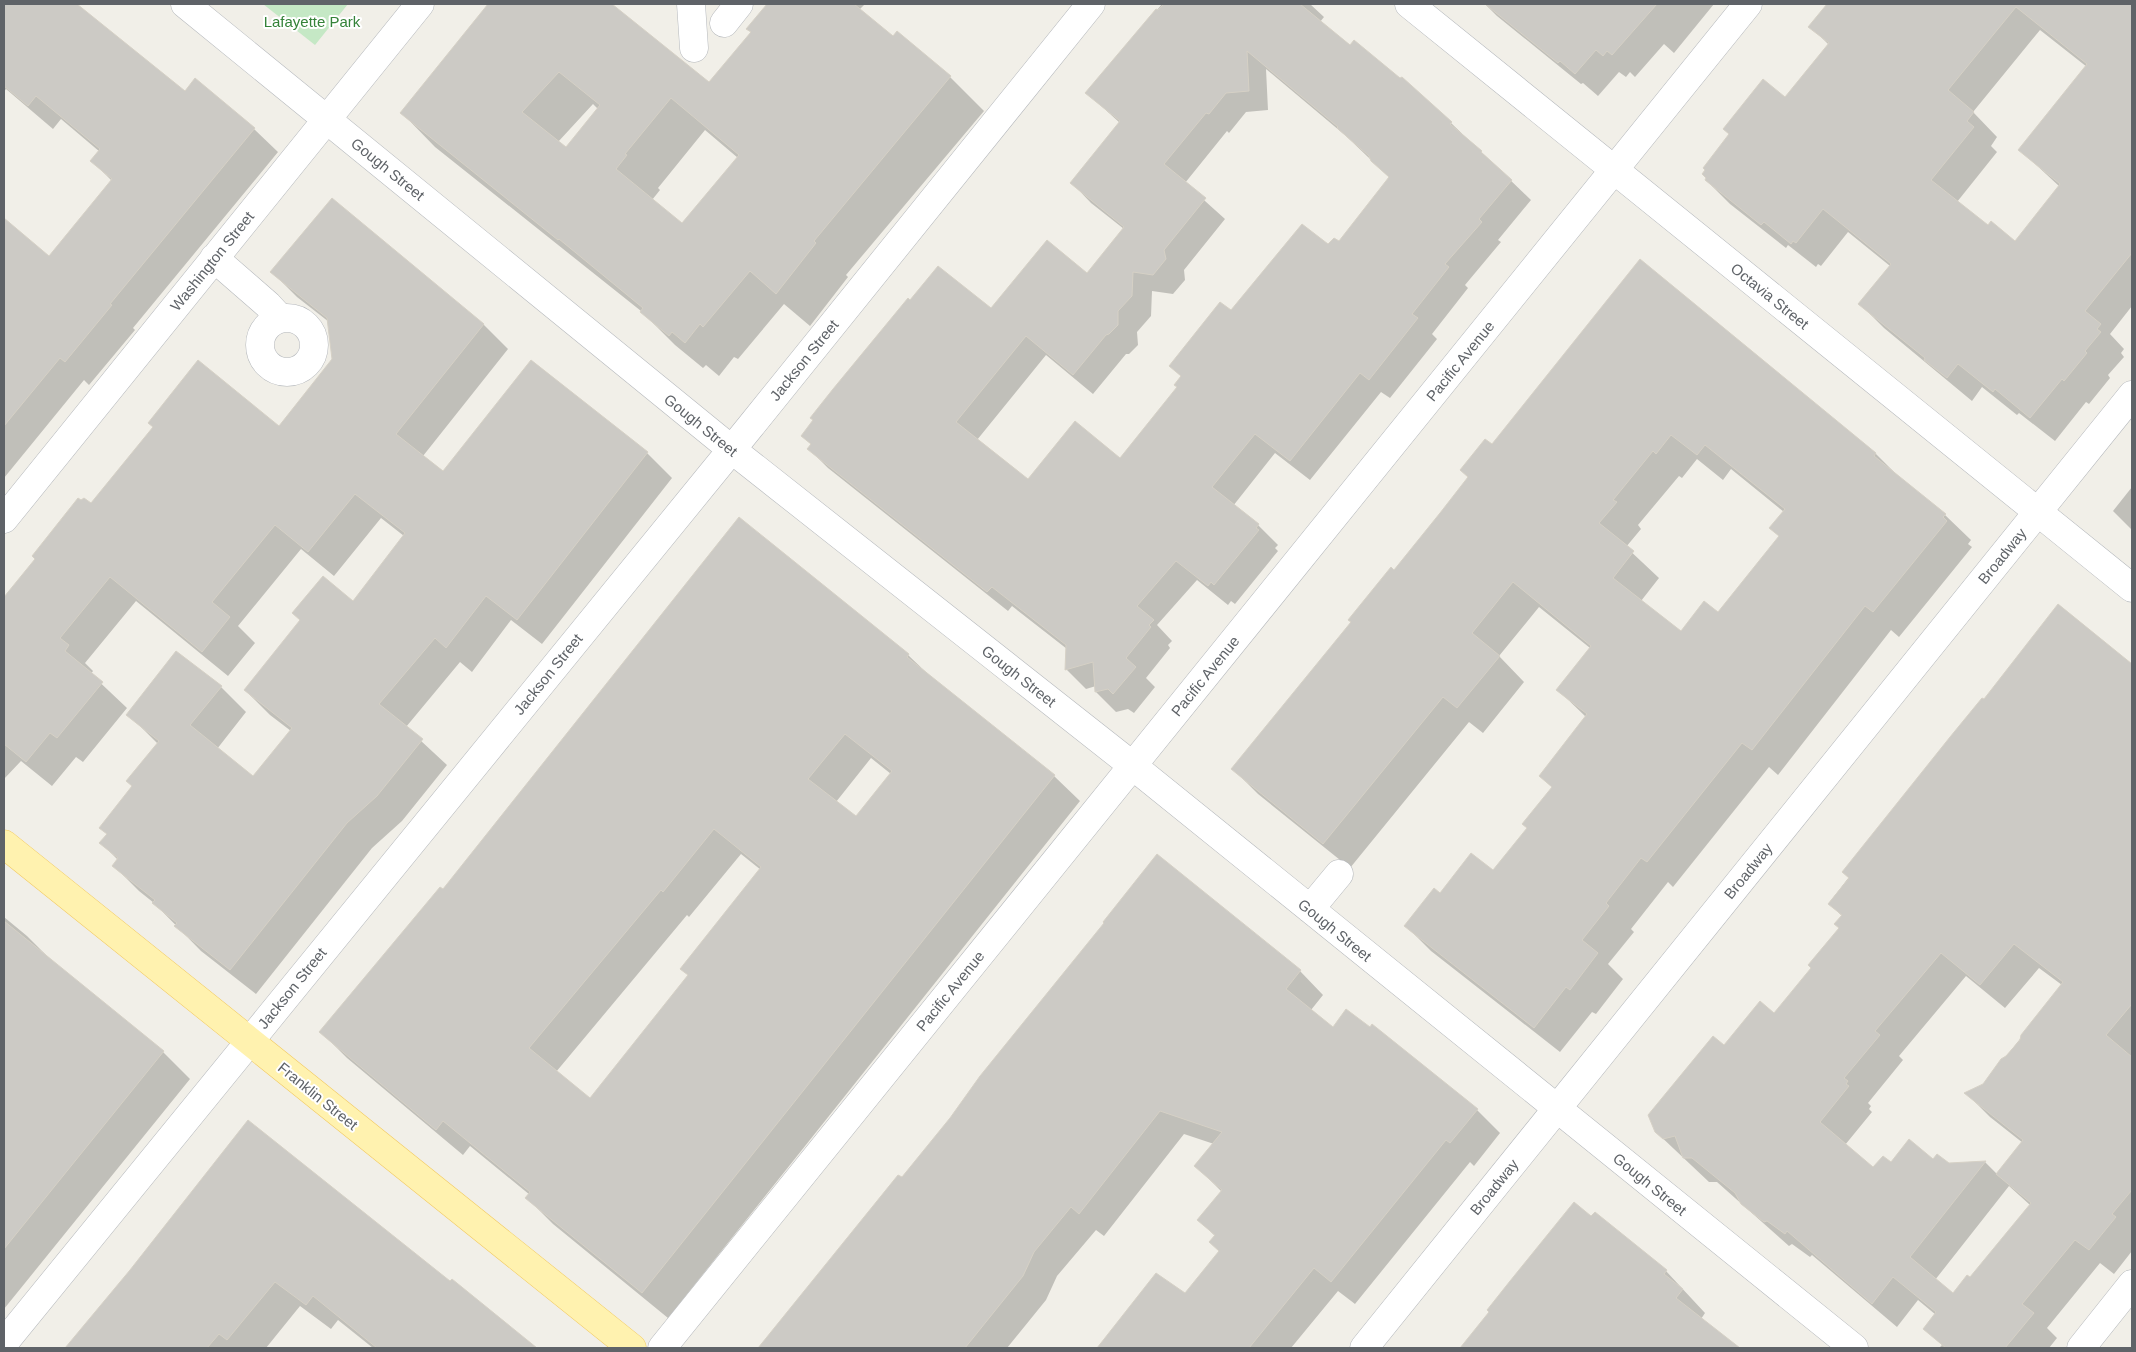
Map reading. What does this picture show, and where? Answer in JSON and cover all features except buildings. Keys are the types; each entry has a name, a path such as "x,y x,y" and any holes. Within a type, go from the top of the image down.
{"main road":[{"name":"Franklin Street","path":"4,844 632,1348"}],"street":[{"name":"Gough Street","path":"185,4 731,449 1133,766 1555,1109 1854,1348"},
{"name":"Washington Street","path":"4,519 420,4"},
{"path":"691,4 694,48"},
{"name":"Jackson Street","path":"4,1343 1091,4"},
{"name":"Octavia Street","path":"1409,4 2132,588"},
{"name":"Pacific Avenue","path":"662,1348 1748,4"},
{"path":"214,258 268,305 280,318"},
{"name":"Broadway","path":"1364,1348 2132,395"},
{"path":"1310,909 1339,874"},
{"path":"2081,1348 2132,1284"}],"green space":[{"name":"Lafayette Park","path":"263,4 348,4 315,45"}]}
